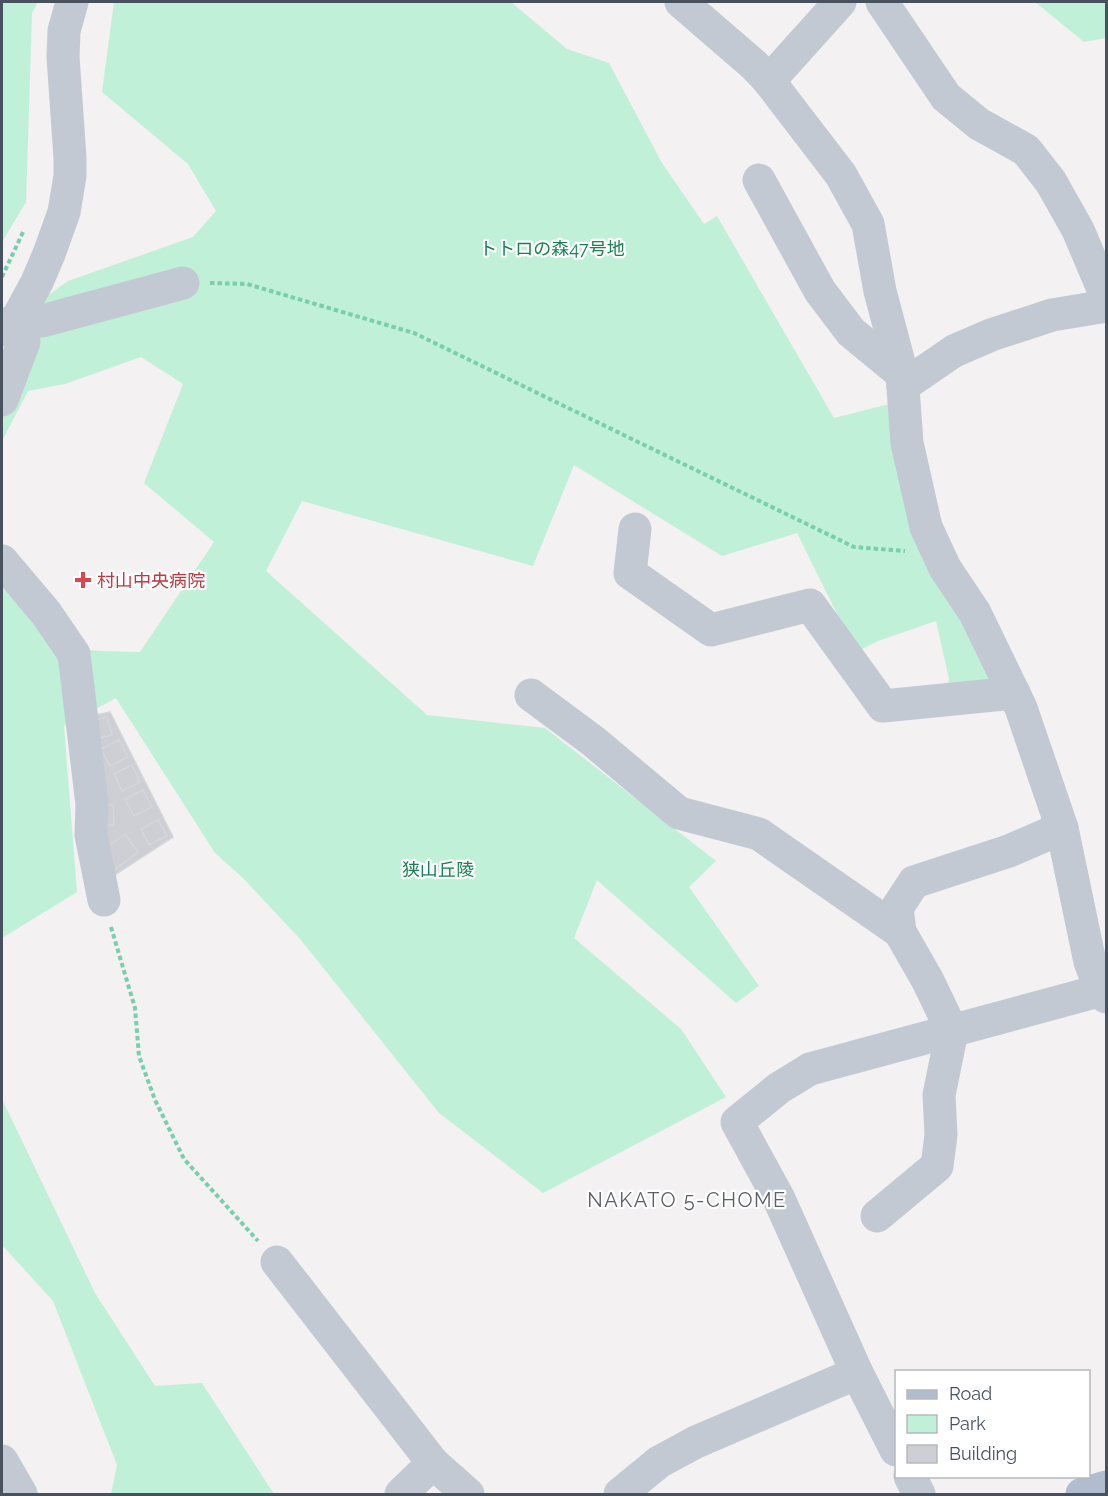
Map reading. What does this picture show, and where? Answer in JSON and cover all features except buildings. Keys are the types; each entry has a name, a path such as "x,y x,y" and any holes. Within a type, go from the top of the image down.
{"main road":[{"path":"1082,1494 1107,1487"}],"street":[{"path":"10,323 37,282 50,254 64,212 70,176 70,158 63,57 64,31 72,2"},
{"path":"681,2 754,65 769,81 842,175 868,224 880,291 902,380 907,443 926,527 945,568 975,613 1022,708 1062,828 1090,962 1105,992 810,1069 779,1088 737,1122 778,1199 857,1373 895,1446"},
{"path":"769,81 840,2"},
{"path":"882,2 946,97 979,124 1026,150 1051,182 1078,230 1107,296"},
{"path":"759,180 820,291 851,332 902,380"},
{"path":"10,323 42,321 183,283"},
{"path":"902,380 954,351 991,335 1053,315 1107,306"},
{"path":"2,400 24,342 23,329 10,323"},
{"path":"635,529 630,573 711,630 810,605 883,706 1014,693"},
{"path":"2,561 46,613 74,654 92,804 91,835 104,900"},
{"path":"531,695 593,741 679,813 759,834 900,932"},
{"path":"877,1216 937,1166 941,1135 939,1095 952,1031 928,981 900,932 897,908 914,882 1009,851 1062,828"},
{"path":"277,1263 433,1463 468,1494"},
{"path":"621,1494 659,1462 696,1442 857,1373"},
{"path":"2,1461 21,1494"},
{"path":"401,1494 433,1463"},
{"path":"911,1478 920,1494"}],"path":[{"path":"2,277 25,228"},
{"path":"183,283 246,284 414,333 854,547 939,554"},
{"path":"104,900 135,1008 140,1056 154,1100 184,1159 277,1263"}],"green space":[{"path":"2,2 38,2 32,13 26,202 2,242"},
{"name":"狭山丘陵","path":"114,2 511,2 567,49 609,63 662,163 704,224 717,216 834,418 897,402 992,680 947,687 949,679 936,621 878,641 856,652 797,533 722,556 574,465 533,566 302,501 266,571 427,715 545,728 716,861 689,887 759,986 736,1003 597,880 574,938 681,1029 726,1097 543,1193 439,1113 301,940 243,878 215,853 116,698 64,726 77,892 2,938 2,587 54,646 99,651 140,652 214,542 144,483 183,384 141,357 65,384 28,391 2,441 2,328 68,281 193,237 216,211 188,164 102,92"},
{"path":"1035,2 1106,2 1106,38 1084,42"},
{"path":"2,1099 95,1293 155,1386 202,1383 274,1494 111,1494 117,1465 53,1301 2,1245"}],"place":[{"name":"村山中央病院","path":"83,580"}],"district":[{"name":"NAKATO 5-CHOME","path":"687,1200"}],"park label":[{"name":"トトロの森47号地","path":"552,248"}]}
